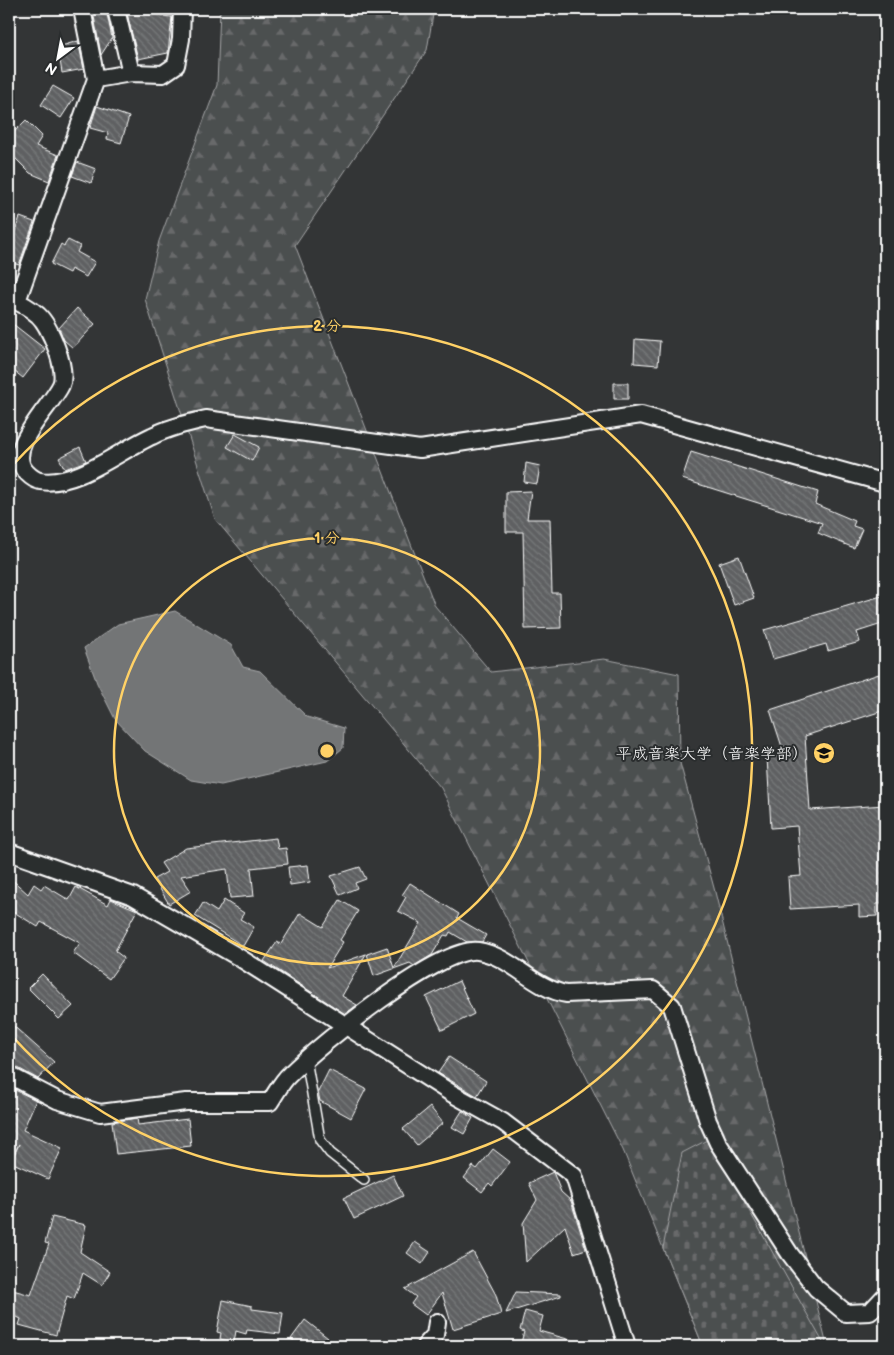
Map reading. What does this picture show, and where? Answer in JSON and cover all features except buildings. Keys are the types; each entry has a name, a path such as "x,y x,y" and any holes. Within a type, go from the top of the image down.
{"street":[{"path":"82,9 96,79 13,299 38,316 61,356 62,383 24,440 19,458 24,470 39,481 64,480 100,465 150,436 177,425 206,419 420,449 641,416 885,483"},
{"path":"116,9 131,73"},
{"path":"96,79 131,73 163,74 176,65 182,9"},
{"path":"9,852 133,896 240,958 343,1026 451,1093 503,1122 574,1176 627,1346"},
{"path":"9,1075 58,1100 100,1113 186,1102 270,1102 288,1075 343,1026 426,970 461,953 477,951 497,957 552,992 566,994 653,990 672,1006 708,1121 718,1143 790,1254 816,1288 846,1313 870,1312 885,1296"},
{"path":"425,1346 435,1335 437,1322"}],"lane":[{"path":"306,1059 320,1140 330,1154 364,1180"}],"green space":[{"path":"220,9 434,9 427,50 295,245 435,606 491,672 604,659 679,674 680,763 714,888 827,1346 703,1346 623,1150 441,788 215,519 145,299 159,241 217,85"},
{"path":"709,1139 825,1346 703,1346 663,1248 682,1153"}],"shaded area":[{"path":"175,611 231,645 243,667 260,671 307,717 344,728 343,748 327,761 221,785 191,780 145,751 115,719 97,683 84,648 118,624"}],"place":[{"name":"平成音楽大学（音楽学部）","path":"824,753"}]}
